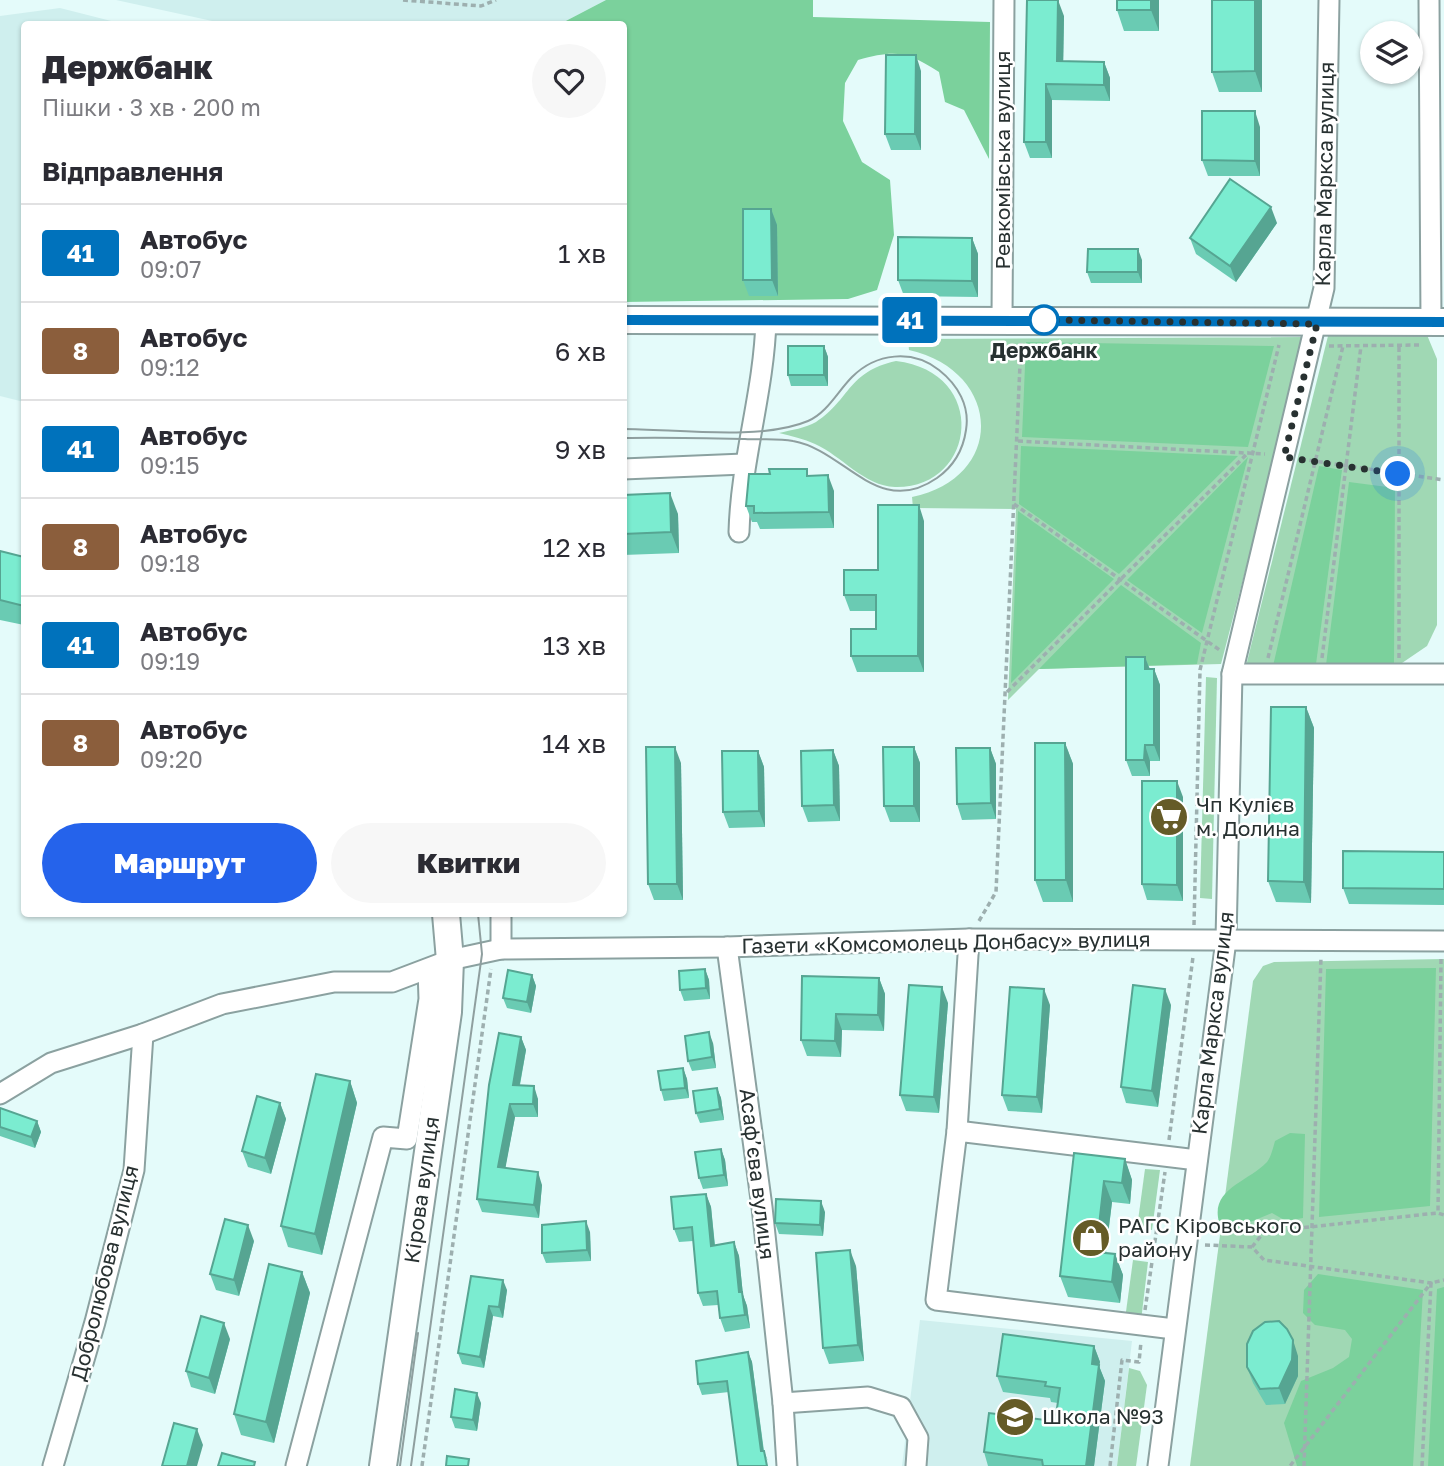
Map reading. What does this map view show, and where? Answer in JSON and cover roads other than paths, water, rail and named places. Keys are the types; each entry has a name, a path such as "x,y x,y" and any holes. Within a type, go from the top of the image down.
{"main road":[{"path":"627,320 1012,320 1317,324 1437,322"},
{"name":"Кірова вулиця","path":"383,1466 448,1012 439,965 446,917"}],"street":[{"name":"Ревкомівська вулиця","path":"1004,0 1012,320"},
{"name":"Карла Маркса вулиця","path":"1158,1466 1226,940 1232,674 1324,288 1329,0"},
{"path":"1429,0 1437,322"},
{"path":"739,532 744,464 762,382 766,320"},
{"path":"627,469 744,464"},
{"path":"1232,674 1266,666 1320,674 1444,674"},
{"path":"500,917 501,949"},
{"path":"969,939 957,1131 936,1300 1174,1329"},
{"name":"Газети «Комсомолець Донбасу» вулиця","path":"0,1094 51,1063 143,1034 222,1004 334,982 393,982 439,965 501,949 727,947 969,939 1443,941"},
{"name":"Асаф’єва вулиця","path":"727,947 762,1207 783,1402 787,1466"},
{"path":"296,1466 383,1137 407,1139 429,999 439,965"},
{"name":"Добролюбова вулиця","path":"53,1466 95,1322 134,1170 143,1034"},
{"path":"957,1131 1197,1160"},
{"path":"783,1402 867,1397 901,1407 918,1438 916,1466"}],"tram line":[{"path":"627,429 743,432 789,427 808,421 821,413 862,369 872,363 894,357 928,363 946,376 961,397 967,421 963,445 948,468 937,478 916,489 897,491 879,487 829,456 793,441 627,438"},
{"path":"411,1466 482,954 478,917"},
{"path":"400,1466 418,1333"}],"place":[{"name":"Держбанк","path":"1044,320"},
{"name":"Чп Кулієв м. Долина","path":"1169,817"},
{"name":"РАГС Кіровського району","path":"1091,1238"},
{"name":"Школа №93","path":"1015,1417"}]}
